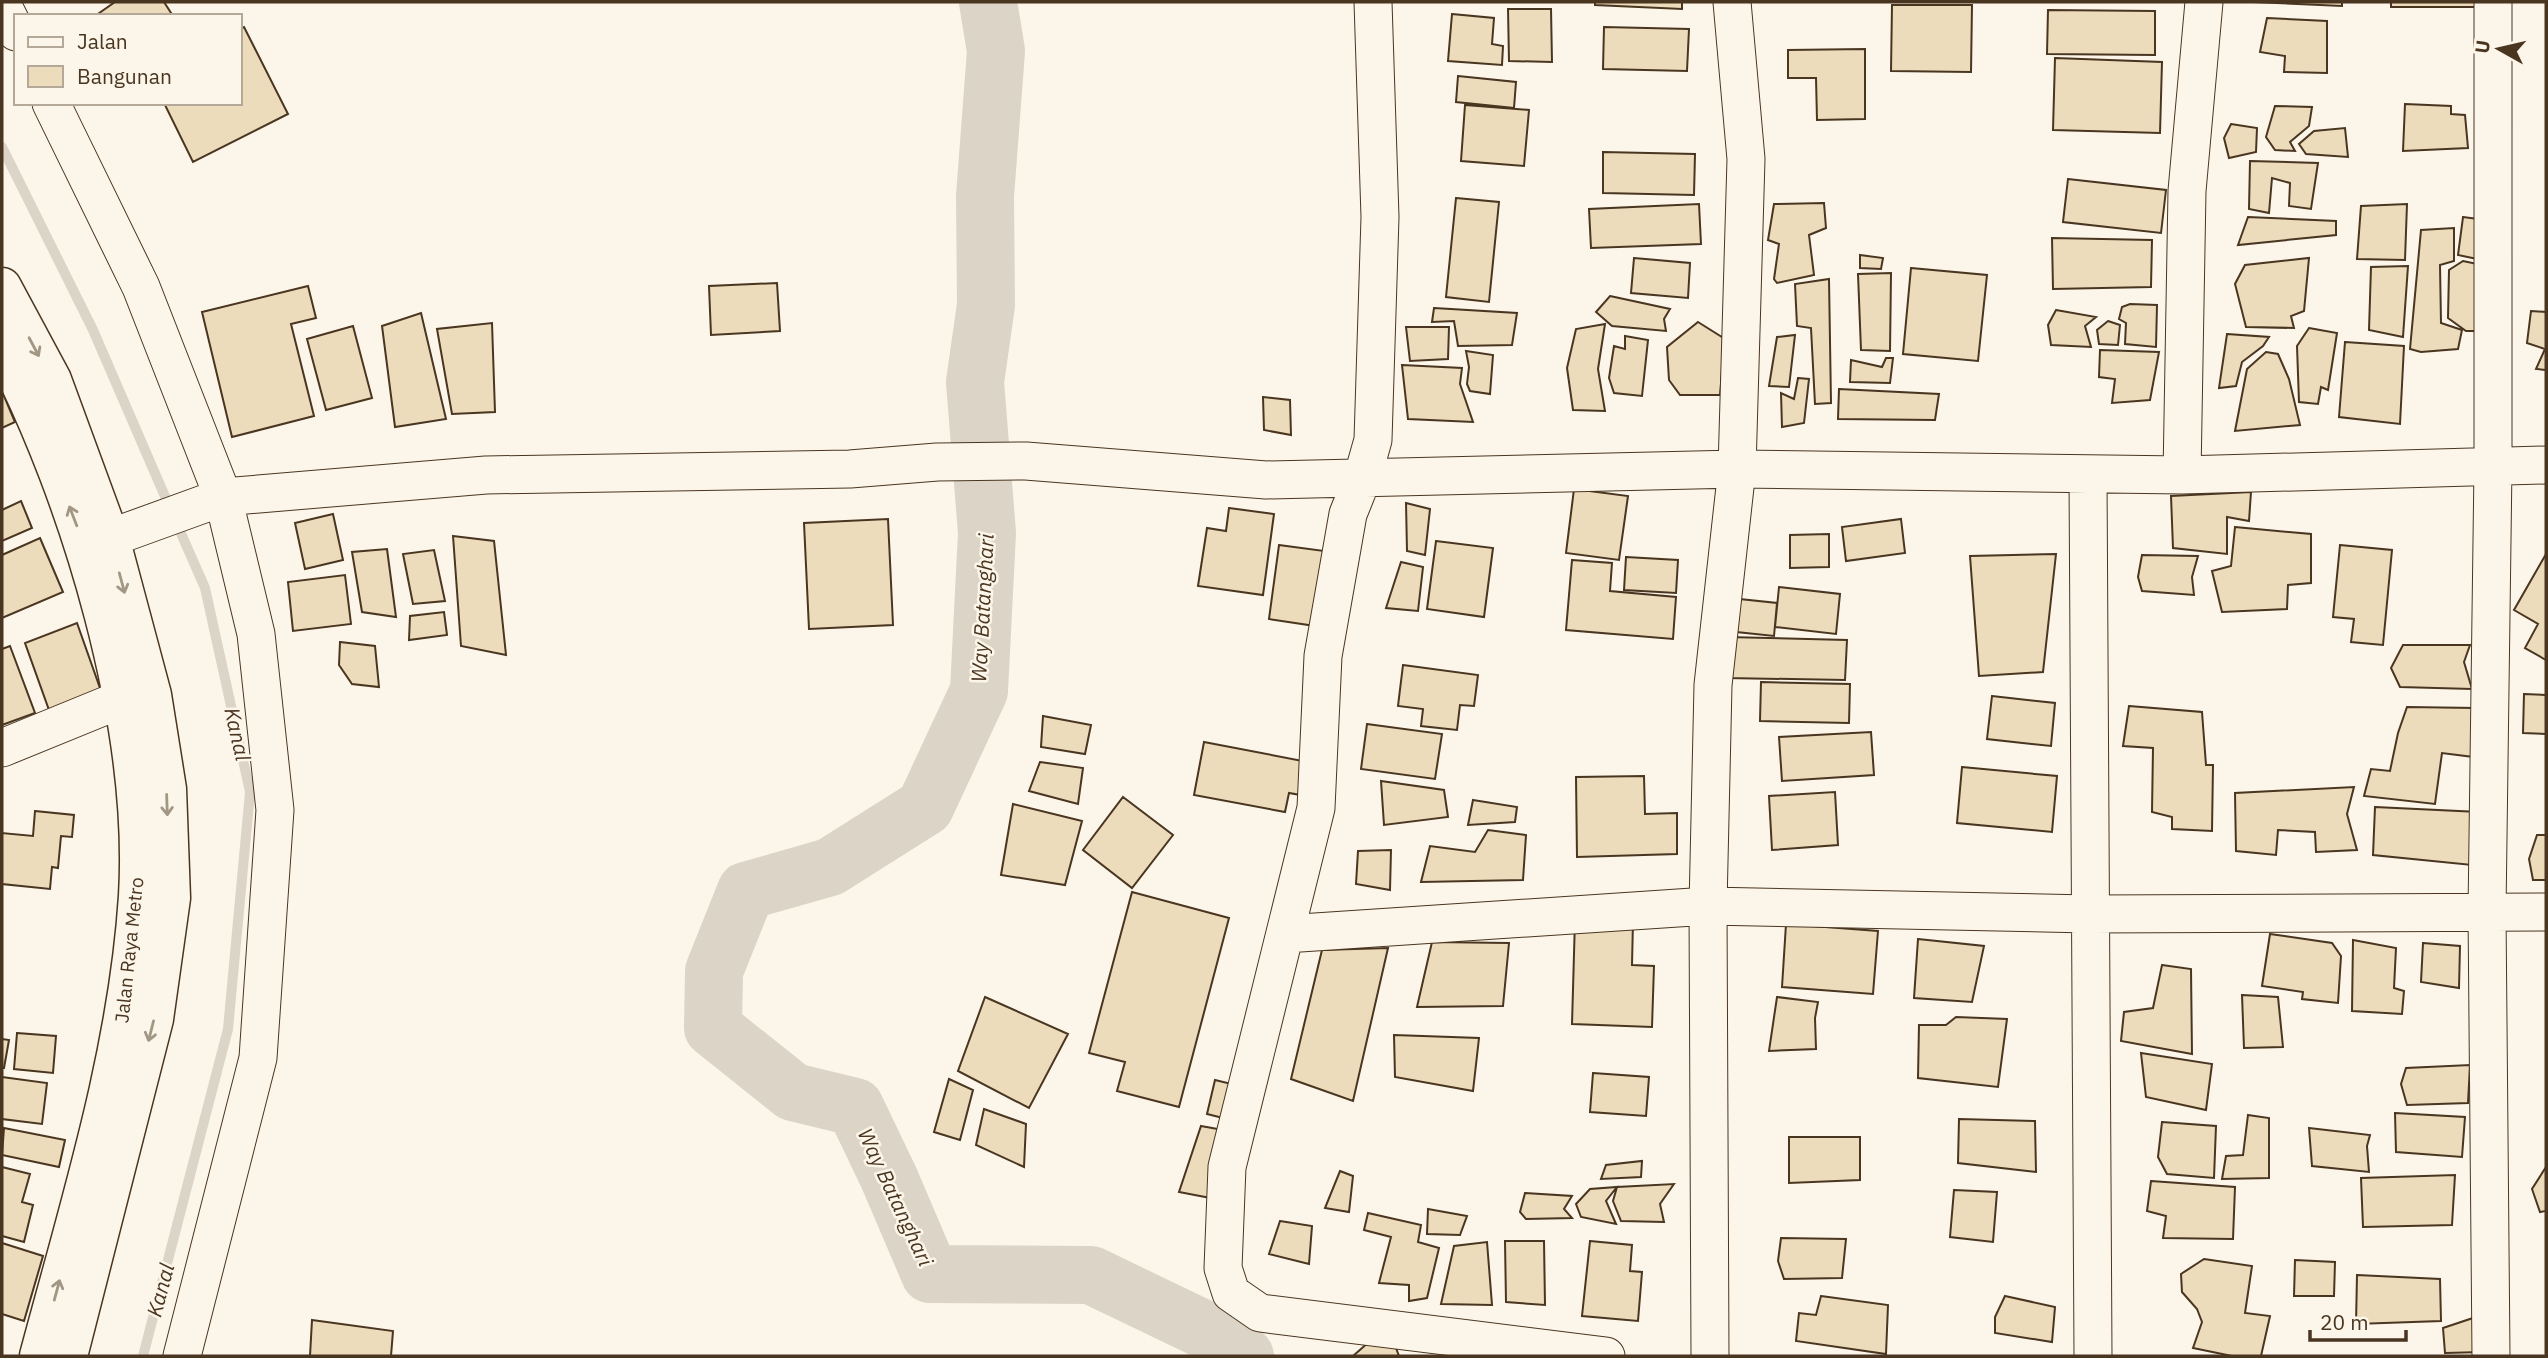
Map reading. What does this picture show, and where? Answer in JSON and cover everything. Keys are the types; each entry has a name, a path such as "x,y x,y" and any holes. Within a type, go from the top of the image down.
{"highway":[{"path":"2,287 52,380 110,538 152,695 167,789 171,898 154,1019 55,1351"},
{"name":"Jalan Raya Metro","path":"2,347 25,391 85,548 122,699 137,793 138,896 124,1016 92,1156 55,1351"}],"street":[{"path":"1373,2 1380,217 1373,440 1348,514 1323,656 1316,808 1227,1167 1223,1268 1231,1293 1260,1313 1606,1356"},
{"path":"1710,1356 1708,906 1713,685 1737,469 1746,159 1732,2"},
{"path":"2182,475 2187,191 2204,2"},
{"path":"2491,1356 2487,912 2493,466 2493,2"},
{"path":"2,4 14,29"},
{"path":"52,105 141,286 210,502 257,634 275,810 258,1058 182,1356"},
{"path":"110,538 210,502 486,475 850,469 937,462 1026,461 1266,480 1737,469 2182,475 2546,465"},
{"path":"2088,475 2093,1356"},
{"path":"2,748 122,699"},
{"path":"1285,934 1708,906 2089,914 2546,912"}],"building":[{"path":"115,2 164,2 172,14 98,14"},
{"path":"1595,2 1682,2 1682,9 1595,5"},
{"path":"2253,2 2342,2 2342,6"},
{"path":"2391,2 2483,2 2483,7 2391,7"},
{"path":"1892,5 1972,5 1971,72 1891,71"},
{"path":"1508,9 1551,9 1552,62 1509,61"},
{"path":"2048,10 2155,11 2155,55 2047,54"},
{"path":"1452,14 1494,18 1492,44 1503,46 1502,65 1448,61"},
{"path":"2267,18 2327,21 2327,73 2284,72 2285,56 2260,52"},
{"path":"244,27 288,114 193,162 165,105 242,105"},
{"path":"1604,27 1689,29 1687,71 1603,69"},
{"path":"1865,49 1865,119 1817,120 1816,78 1788,78 1788,50"},
{"path":"2055,58 2162,62 2160,133 2053,130"},
{"path":"1458,76 1516,82 1514,108 1456,102"},
{"path":"2405,104 2451,106 2451,114 2465,115 2468,148 2403,151"},
{"path":"1465,105 1529,110 1524,166 1461,161"},
{"path":"2275,106 2312,107 2309,126 2290,142 2295,151 2275,150 2266,137"},
{"path":"2231,124 2257,128 2256,152 2229,158 2224,138"},
{"path":"2345,128 2348,157 2306,154 2299,144 2314,131"},
{"path":"1603,152 1695,154 1694,195 1603,193"},
{"path":"2250,161 2318,163 2311,209 2289,206 2290,183 2272,178 2269,213 2249,209"},
{"path":"2068,179 2166,190 2161,233 2063,222"},
{"path":"1456,198 1499,202 1489,302 1446,297"},
{"path":"1824,203 1826,228 1809,235 1814,275 1777,283 1774,279 1779,244 1768,240 1774,204"},
{"path":"1699,204 1701,244 1591,248 1589,209"},
{"path":"2407,204 2405,260 2357,259 2361,206"},
{"path":"2248,217 2336,221 2336,235 2238,245"},
{"path":"2463,217 2486,220 2482,260 2458,255"},
{"path":"2454,228 2454,261 2440,265 2441,323 2462,330 2458,349 2421,352 2410,349 2421,230"},
{"path":"2052,238 2152,240 2151,287 2053,289"},
{"path":"1860,255 1883,258 1881,269 1860,268"},
{"path":"1634,258 1690,263 1688,298 1631,293"},
{"path":"2309,258 2304,311 2291,316 2294,328 2246,327 2235,284 2245,265"},
{"path":"2463,261 2482,265 2485,331 2466,331 2448,318 2449,270"},
{"path":"2408,266 2403,337 2369,330 2371,267"},
{"path":"1911,268 1987,275 1978,361 1903,354"},
{"path":"1891,273 1890,351 1861,350 1858,274"},
{"path":"1829,279 1831,403 1815,404 1811,328 1797,326 1795,284"},
{"path":"777,283 780,331 711,335 709,286"},
{"path":"308,286 316,318 291,324 314,416 232,437 202,312"},
{"path":"1610,296 1670,309 1664,319 1666,331 1612,326 1596,312"},
{"path":"2130,304 2157,305 2156,347 2125,344 2126,323 2119,319 2122,307"},
{"path":"1434,308 1517,313 1512,345 1458,346 1454,321 1432,322"},
{"path":"2056,310 2096,317 2085,326 2091,347 2051,345 2048,325"},
{"path":"2531,311 2546,312 2546,370 2536,369 2545,349 2527,343"},
{"path":"421,313 446,419 395,427 382,326"},
{"path":"2108,321 2120,325 2118,345 2099,344 2097,330"},
{"path":"1698,322 1725,339 1720,395 1680,395 1669,380 1667,347"},
{"path":"492,323 495,412 452,414 437,329"},
{"path":"1605,324 1598,369 1605,411 1573,410 1567,368 1576,329"},
{"path":"353,326 372,398 326,410 307,339"},
{"path":"1406,327 1449,327 1448,359 1410,361"},
{"path":"2309,328 2337,333 2328,390 2321,387 2318,404 2299,402 2297,346"},
{"path":"2227,334 2269,337 2263,346 2242,362 2236,386 2219,388"},
{"path":"1795,335 1789,387 1769,386 1777,337"},
{"path":"1625,336 1648,340 1642,396 1614,393 1609,378 1614,346 1625,349"},
{"path":"2345,342 2404,346 2400,424 2339,417"},
{"path":"2100,350 2159,352 2150,400 2112,403 2115,379 2099,377"},
{"path":"1466,351 1493,355 1490,394 1470,391 1467,384 1469,367"},
{"path":"2266,352 2278,354 2289,379 2300,425 2235,431 2247,369"},
{"path":"1886,358 1893,358 1890,383 1850,382 1851,360 1882,367"},
{"path":"1402,365 1462,368 1460,384 1473,422 1408,419"},
{"path":"1798,378 1809,379 1804,423 1782,427 1781,393 1794,399"},
{"path":"1839,389 1939,394 1935,420 1838,419"},
{"path":"2,391 15,422 2,428"},
{"path":"1263,397 1290,400 1291,435 1264,430"},
{"path":"1574,489 1628,496 1619,560 1566,553"},
{"path":"2251,492 2249,521 2227,517 2227,554 2173,548 2171,496"},
{"path":"21,501 32,528 2,541 2,510"},
{"path":"1406,503 1430,509 1425,555 1407,551"},
{"path":"1229,508 1274,514 1263,595 1198,586 1207,528 1226,531"},
{"path":"333,514 343,560 305,569 295,523"},
{"path":"888,519 893,625 809,629 804,523"},
{"path":"1901,519 1905,553 1846,561 1842,527"},
{"path":"2235,527 2311,534 2311,583 2288,585 2287,609 2222,612 2212,571 2231,566"},
{"path":"1829,534 1829,567 1790,568 1790,535"},
{"path":"453,536 494,541 506,655 461,646"},
{"path":"40,538 63,592 2,618 2,555"},
{"path":"1436,541 1493,548 1484,617 1427,609"},
{"path":"1279,545 1332,552 1322,627 1269,619"},
{"path":"2340,545 2392,550 2383,645 2351,642 2354,619 2333,617"},
{"path":"387,549 396,617 362,612 352,552"},
{"path":"434,550 445,601 413,604 403,554"},
{"path":"2056,554 2043,672 1979,676 1970,556"},
{"path":"2546,554 2546,660 2525,648 2538,624 2514,610"},
{"path":"2142,555 2198,556 2192,577 2194,595 2142,591 2138,577"},
{"path":"1626,557 1678,560 1676,593 1624,590"},
{"path":"1572,560 1612,563 1610,591 1676,597 1673,639 1566,630"},
{"path":"1401,562 1423,567 1418,611 1386,608"},
{"path":"345,575 351,624 293,631 288,582"},
{"path":"1779,587 1840,594 1836,634 1775,627"},
{"path":"1730,598 1777,603 1774,636 1727,631"},
{"path":"444,612 447,635 409,640 410,616"},
{"path":"77,623 101,691 49,710 25,643"},
{"path":"1727,637 1847,640 1845,680 1726,678"},
{"path":"340,642 375,646 379,687 352,684 339,665"},
{"path":"2403,645 2470,645 2464,662 2472,689 2400,687 2391,668"},
{"path":"10,646 35,713 2,725 2,649"},
{"path":"1403,665 1478,675 1474,706 1460,705 1457,730 1421,726 1423,709 1398,706"},
{"path":"1761,682 1850,684 1849,723 1760,721"},
{"path":"2524,694 2546,695 2546,734 2523,733"},
{"path":"1992,696 2055,703 2051,746 1987,739"},
{"path":"2129,706 2202,712 2206,765 2213,765 2212,831 2172,829 2172,817 2152,812 2153,748 2123,746"},
{"path":"2407,707 2476,708 2474,757 2442,753 2435,804 2364,796 2371,769 2390,771"},
{"path":"1043,716 1091,725 1085,754 1041,747"},
{"path":"1367,724 1442,734 1435,779 1361,769"},
{"path":"1871,732 1874,775 1782,781 1779,737"},
{"path":"1204,742 1313,763 1306,796 1289,793 1285,812 1194,795"},
{"path":"1040,762 1083,768 1078,804 1029,791"},
{"path":"1962,767 2057,776 2052,832 1957,823"},
{"path":"1644,776 1645,814 1677,813 1677,854 1577,857 1576,777"},
{"path":"1381,781 1444,790 1448,817 1384,825"},
{"path":"2354,787 2347,814 2357,850 2316,852 2315,832 2278,830 2276,855 2236,851 2235,793"},
{"path":"1835,792 1838,845 1772,850 1769,796"},
{"path":"1123,797 1173,835 1132,888 1083,850"},
{"path":"1473,800 1517,807 1515,822 1468,825"},
{"path":"1013,804 1082,821 1065,885 1001,875"},
{"path":"2375,807 2479,812 2472,865 2373,855"},
{"path":"35,811 74,815 72,837 61,836 58,868 52,867 50,889 2,884 2,833 33,836"},
{"path":"1488,830 1526,835 1523,880 1421,882 1430,846 1475,852"},
{"path":"2537,835 2546,835 2546,880 2533,880 2529,859"},
{"path":"1391,850 1390,890 1356,884 1358,851"},
{"path":"1132,892 1229,918 1179,1107 1117,1091 1125,1062 1089,1053"},
{"path":"1575,919 1633,921 1632,965 1654,966 1652,1027 1572,1024"},
{"path":"1786,924 1878,931 1873,994 1782,987"},
{"path":"2270,934 2332,943 2341,956 2338,1003 2302,999 2303,992 2262,986"},
{"path":"1918,939 1984,946 1972,1002 1914,998"},
{"path":"2353,940 2396,948 2394,988 2404,991 2402,1014 2352,1011"},
{"path":"1432,942 1509,943 1503,1006 1417,1007"},
{"path":"2423,943 2460,946 2459,988 2421,982"},
{"path":"1388,948 1353,1101 1291,1079 1322,950"},
{"path":"2162,965 2191,969 2192,1054 2121,1041 2124,1012 2153,1008"},
{"path":"2242,995 2278,997 2283,1047 2244,1048"},
{"path":"985,997 1068,1034 1029,1108 958,1071"},
{"path":"1777,997 1818,1002 1815,1018 1816,1049 1769,1051"},
{"path":"1956,1017 2007,1019 1998,1087 1918,1078 1919,1025 1946,1025"},
{"path":"17,1033 56,1036 53,1073 14,1069"},
{"path":"1394,1035 1479,1038 1473,1091 1395,1077"},
{"path":"2,1039 9,1040 4,1068 2,1068"},
{"path":"2141,1053 2212,1064 2206,1110 2146,1097"},
{"path":"2470,1065 2468,1103 2407,1105 2401,1084 2406,1068"},
{"path":"1593,1073 1649,1077 1646,1116 1590,1112"},
{"path":"2,1077 47,1083 42,1124 2,1119"},
{"path":"949,1079 973,1090 960,1140 934,1132"},
{"path":"1215,1080 1244,1087 1235,1121 1207,1114"},
{"path":"984,1109 1026,1124 1024,1167 976,1145"},
{"path":"2395,1113 2465,1117 2462,1157 2396,1152"},
{"path":"2248,1115 2269,1118 2269,1178 2222,1179 2226,1156 2243,1155"},
{"path":"1959,1119 2035,1121 2036,1172 1958,1163"},
{"path":"2162,1122 2216,1126 2214,1178 2167,1174 2158,1157"},
{"path":"1201,1126 1229,1131 1221,1200 1179,1192"},
{"path":"4,1128 65,1140 59,1167 2,1155"},
{"path":"2309,1128 2370,1135 2367,1146 2369,1172 2312,1166"},
{"path":"1789,1137 1860,1137 1860,1180 1789,1183"},
{"path":"1642,1161 1641,1177 1601,1179 1606,1165"},
{"path":"2,1167 30,1174 22,1202 33,1205 24,1242 2,1236"},
{"path":"2546,1167 2546,1211 2540,1212 2532,1189"},
{"path":"1340,1171 1353,1176 1349,1212 1325,1208"},
{"path":"2455,1175 2452,1225 2363,1227 2361,1178"},
{"path":"2151,1181 2235,1187 2233,1239 2163,1238 2166,1216 2147,1211"},
{"path":"1674,1184 1660,1204 1664,1222 1621,1221 1613,1201 1617,1187"},
{"path":"1617,1187 1606,1201 1616,1224 1581,1217 1576,1204 1590,1189"},
{"path":"1954,1190 1997,1192 1993,1242 1950,1237"},
{"path":"1525,1193 1572,1196 1564,1209 1572,1218 1526,1219 1520,1212"},
{"path":"1428,1209 1467,1216 1460,1235 1427,1234"},
{"path":"1368,1213 1421,1225 1418,1242 1439,1248 1427,1298 1409,1301 1409,1285 1379,1283 1391,1237 1364,1230"},
{"path":"1280,1221 1312,1226 1309,1264 1269,1254"},
{"path":"1781,1238 1846,1239 1842,1278 1784,1279 1778,1261"},
{"path":"1505,1241 1544,1241 1545,1305 1506,1302"},
{"path":"1590,1241 1632,1245 1630,1271 1642,1272 1638,1321 1582,1316"},
{"path":"1487,1242 1492,1305 1441,1304 1454,1246"},
{"path":"2,1243 43,1256 24,1321 2,1314"},
{"path":"2204,1259 2252,1266 2245,1313 2270,1316 2261,1356 2232,1356 2193,1348 2202,1322 2197,1309 2182,1292 2181,1274"},
{"path":"2295,1260 2335,1262 2334,1296 2294,1296"},
{"path":"2357,1275 2440,1279 2441,1321 2356,1324"},
{"path":"1821,1296 1888,1305 1886,1354 1796,1341 1799,1313 1816,1315"},
{"path":"2005,1296 2055,1307 2052,1342 1995,1333 1995,1317"},
{"path":"2482,1315 2483,1352 2445,1353 2443,1328"},
{"path":"312,1320 393,1331 391,1356 310,1356"},
{"path":"1370,1341 1394,1343 1399,1356 1353,1356"}],"waterway":[{"name":"Way Batanghari","path":"988,2 996,51 985,196 986,305 975,382 987,533 979,691 925,807 830,867 746,891 714,971 713,1028 793,1092 855,1107 930,1274 1091,1275 1224,1339 1245,1356"},
{"name":"Kanal","path":"2,147 93,330 170,508"},
{"name":"Kanal","path":"143,1356 228,1029 250,792 205,588 176,522"}]}
